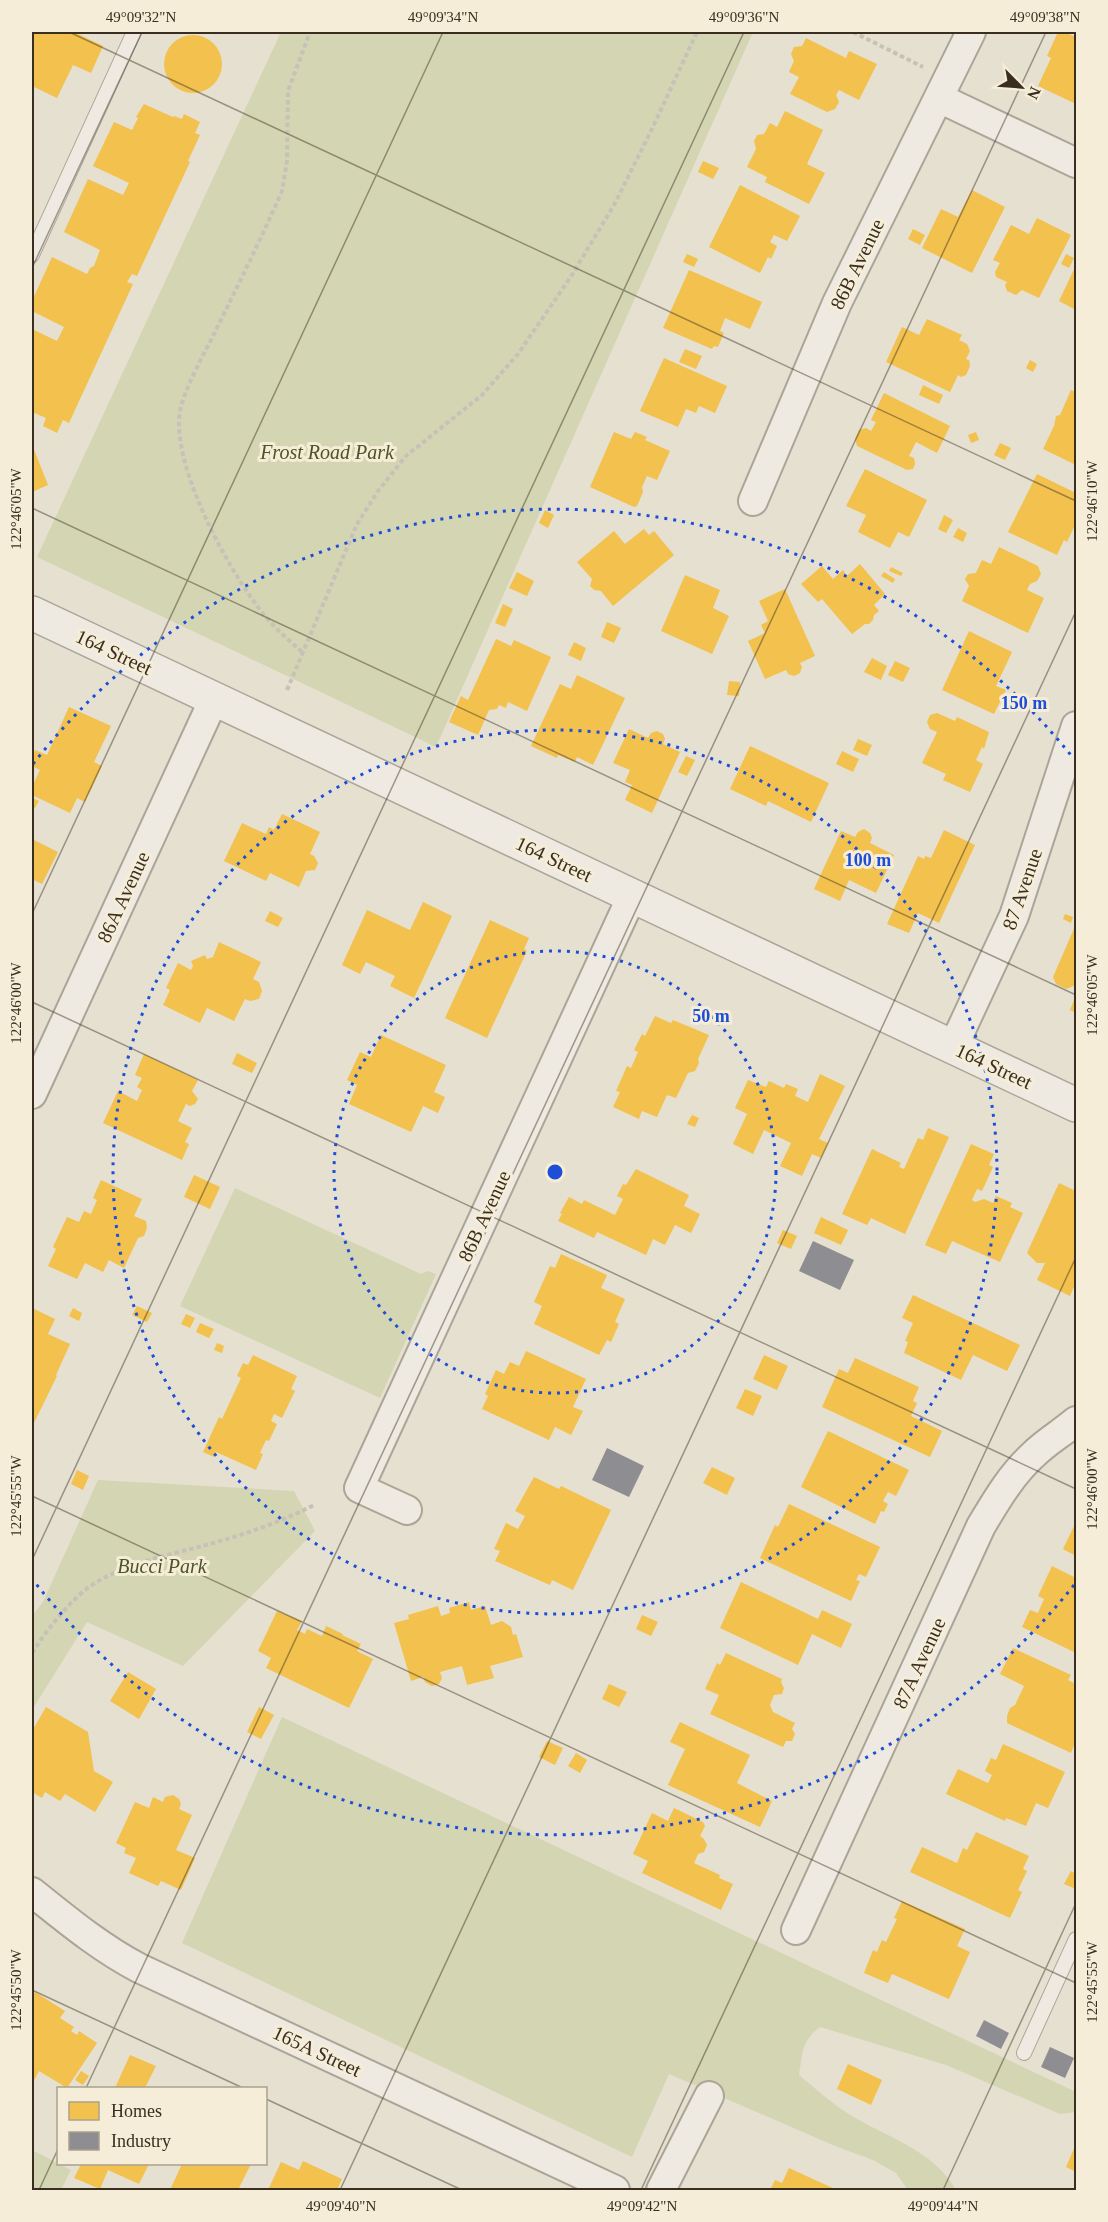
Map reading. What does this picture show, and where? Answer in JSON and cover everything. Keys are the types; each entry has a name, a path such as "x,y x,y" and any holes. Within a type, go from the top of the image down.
{"street":[{"name":"86B Avenue","path":"753,501 842,293 971,32"},
{"path":"939,98 1077,163"},
{"name":"164 Street","path":"32,613 1077,1105"},
{"name":"86A Avenue","path":"32,1094 214,699"},
{"name":"87 Avenue","path":"953,1047 1014,916 1077,726"},
{"name":"86B Avenue","path":"407,1510 359,1488 632,896"},
{"name":"87A Avenue","path":"796,1930 981,1526 1005,1486 1018,1470 1034,1454 1077,1421"},
{"name":"165A Street","path":"32,1892 103,1947 139,1968 615,2190"},
{"path":"661,2190 710,2096"}],"lane":[{"path":"32,255 134,32"},
{"path":"1024,2053 1077,1939"}],"path":[{"path":"302,652 276,629 254,602 227,558 202,510 190,478 181,446 179,428 180,410 196,370 282,191 287,161 288,92 310,32"},
{"path":"287,690 357,524 378,491 406,456 482,394 518,354 572,274 614,205 697,32"},
{"path":"853,32 932,71"},
{"path":"32,1653 62,1612 87,1589 101,1581 141,1564 246,1533 288,1518 314,1505"}],"green space":[{"name":"Frost Road Park","path":"281,32 753,32 436,747 37,557"},
{"path":"235,1188 421,1274 427,1271 436,1274 380,1398 180,1306"},
{"name":"Bucci Park","path":"98,1480 294,1491 315,1531 183,1666 87,1622 32,1710 32,1616 43,1602"},
{"path":"282,1717 1076,2092 1076,2112 1060,2114 946,2065 820,2027 806,2043 799,2075 847,2113 907,2145 935,2164 956,2190 908,2190 896,2173 873,2160 835,2146 669,2074 632,2157 182,1943"},
{"path":"32,2150 57,2163 57,2165 71,2170 61,2190 32,2190"}],"building: Homes":[{"path":"32,32 74,32 103,46 91,73 73,65 57,98 32,86"},
{"path":"1058,32 1076,37 1076,104 1038,86 1051,58 1047,56"},
{"path":"187,35 199,35 214,43 222,58 222,70 214,85 199,93 187,93 172,85 164,70 164,58 172,43"},
{"path":"806,38 846,58 849,51 877,64 859,100 839,90 836,95 839,102 835,109 827,112 790,94 799,77 789,72 794,61 791,54 794,47 802,46"},
{"path":"144,104 173,117 182,119 184,114 200,122 195,133 200,135 188,161 190,162 137,276 132,274 127,282 133,284 69,423 63,420 57,433 43,426 46,418 32,412 32,329 57,341 64,327 32,311 32,301 52,257 87,274 94,266 100,250 64,232 88,179 123,195 129,183 93,166 114,122 132,130 138,118 136,117"},
{"path":"785,111 823,130 807,164 825,173 809,204 765,182 767,177 747,167 756,149 754,141 757,135 764,134 770,123 777,127"},
{"path":"703,161 719,168 713,179 698,172"},
{"path":"740,185 800,216 787,241 774,235 770,242 777,246 771,259 768,257 760,273 709,247"},
{"path":"972,190 1005,207 972,273 922,248 941,209 958,217"},
{"path":"1037,218 1071,235 1039,298 1022,290 1016,295 1007,291 1005,285 1007,282 996,277 995,272 1000,263 993,260 1011,225 1029,234"},
{"path":"913,229 925,235 920,245 908,239"},
{"path":"687,254 698,259 694,267 683,262"},
{"path":"1066,254 1074,258 1069,268 1061,264"},
{"path":"1076,265 1076,310 1059,301"},
{"path":"689,270 762,302 750,329 725,318 720,331 724,333 718,347 714,346 712,349 663,328"},
{"path":"927,319 962,335 959,340 967,344 970,351 966,359 969,360 970,366 966,375 961,377 958,375 950,392 886,362 902,327 919,335"},
{"path":"685,349 702,356 696,369 679,362"},
{"path":"664,358 727,386 715,413 699,406 696,413 686,409 678,427 640,411"},
{"path":"1030,360 1037,364 1033,372 1026,368"},
{"path":"923,385 943,395 939,404 919,395"},
{"path":"1071,390 1076,392 1076,465 1043,449 1054,426 1056,416 1060,415"},
{"path":"884,393 950,426 937,453 916,442 909,456 914,458 913,469 907,470 857,446 855,439 859,430 866,428 871,431 876,422 871,420"},
{"path":"614,432 631,439 635,432 647,437 645,440 670,451 657,480 647,476 642,487 643,492 637,506 634,507 590,487"},
{"path":"976,432 979,440 971,443 968,435"},
{"path":"1000,443 1011,448 1005,460 994,455"},
{"path":"32,448 48,485 32,492"},
{"path":"865,469 927,500 909,537 898,532 890,548 858,532 866,515 846,506"},
{"path":"1037,474 1076,493 1076,523 1067,542 1064,540 1057,555 1008,532"},
{"path":"545,510 554,515 548,528 539,523"},
{"path":"944,515 953,520 946,533 938,529"},
{"path":"958,528 967,533 963,542 953,537"},
{"path":"644,529 649,535 654,531 674,555 613,606 601,591 594,590 590,586 592,579 577,562 614,531 625,544"},
{"path":"999,547 1038,566 1041,574 1027,590 1044,598 1028,633 962,601 969,586 965,579 968,574 976,573 982,560 991,564"},
{"path":"860,564 885,594 874,605 879,611 874,615 873,620 852,634 822,599 818,602 801,584 822,566 833,579 843,570 847,576"},
{"path":"891,567 903,573 901,576 889,571"},
{"path":"517,572 534,581 527,596 509,588"},
{"path":"884,572 895,579 893,583 881,576"},
{"path":"685,575 720,590 713,608 729,616 712,654 661,631"},
{"path":"785,589 815,656 800,663 802,667 800,673 794,676 788,674 786,670 765,679 748,641 765,633 761,625 768,621 759,601"},
{"path":"503,604 513,609 505,627 495,623"},
{"path":"607,622 621,628 614,643 601,637"},
{"path":"969,631 1012,652 996,686 1006,690 994,714 942,690"},
{"path":"496,639 511,646 514,640 551,657 527,711 508,702 506,708 499,705 497,709 489,710 478,735 449,722 461,696 468,700"},
{"path":"574,642 586,648 581,661 568,655"},
{"path":"872,658 887,666 881,680 864,672"},
{"path":"895,661 910,668 903,682 888,675"},
{"path":"577,675 625,698 593,765 577,757 575,762 558,755 557,758 531,746 560,684 571,689"},
{"path":"729,681 740,682 739,696 727,695"},
{"path":"69,707 111,726 94,762 102,766 85,802 77,798 70,813 32,795 32,787 40,770 32,766 35,750 47,755"},
{"path":"937,713 955,721 957,717 989,732 984,749 982,747 976,760 983,764 970,792 943,780 946,774 922,763 937,732 930,729 927,722 930,715"},
{"path":"629,729 648,738 651,733 657,731 663,734 665,739 663,744 680,752 652,813 625,800 632,785 625,782 630,770 613,763"},
{"path":"858,739 872,745 867,756 853,750"},
{"path":"750,746 829,783 811,822 768,801 766,806 730,789"},
{"path":"842,751 859,759 853,772 836,764"},
{"path":"686,756 695,760 687,776 678,772"},
{"path":"32,798 39,801 35,808 32,807"},
{"path":"282,814 320,832 310,854 318,863 315,870 306,871 299,887 270,873 266,881 224,861 242,823 266,834 269,827 274,830"},
{"path":"864,829 870,833 872,838 870,843 894,855 876,893 849,880 840,901 814,889 841,831 855,837"},
{"path":"944,830 975,845 939,923 918,913 909,933 887,924 918,856 924,859 925,856 931,858"},
{"path":"32,839 58,852 42,884 32,879"},
{"path":"423,902 452,916 414,998 390,986 395,976 366,962 360,974 342,965 367,910 410,930"},
{"path":"270,911 283,918 278,927 265,921"},
{"path":"1065,914 1073,917 1071,923 1063,919"},
{"path":"490,920 529,938 524,949 527,951 487,1038 445,1018"},
{"path":"1076,924 1076,985 1066,989 1056,984 1053,977"},
{"path":"219,942 261,962 253,979 259,982 262,991 259,999 250,1001 245,999 234,1021 207,1008 200,1023 163,1005 170,990 166,988 178,963 191,970 193,966 191,961 205,955 207,959 213,957"},
{"path":"1076,995 1076,1013 1070,1010"},
{"path":"655,1016 671,1023 673,1020 709,1035 695,1071 688,1073 676,1098 667,1095 657,1117 642,1111 639,1119 613,1107 620,1092 616,1091 627,1066 631,1068 638,1052 634,1050 642,1034 645,1036"},
{"path":"381,1035 446,1065 434,1092 445,1097 438,1113 423,1106 411,1132 349,1104 357,1085 347,1080 360,1052 371,1057"},
{"path":"237,1053 257,1063 252,1073 232,1064"},
{"path":"144,1054 198,1080 192,1091 198,1099 195,1104 190,1106 186,1104 178,1121 192,1128 185,1142 189,1144 182,1160 103,1123 118,1091 137,1101 142,1090 137,1087 142,1078 135,1075"},
{"path":"820,1074 845,1086 819,1139 828,1143 821,1158 812,1154 802,1176 780,1166 791,1143 764,1130 753,1154 733,1144 747,1114 735,1108 748,1080 766,1087 769,1081 784,1088 786,1084 798,1089 795,1096 808,1102"},
{"path":"692,1115 699,1118 695,1127 687,1124"},
{"path":"928,1128 949,1137 905,1234 871,1218 867,1225 842,1214 872,1149 901,1163 899,1167 904,1169 918,1138 923,1140"},
{"path":"971,1144 994,1154 989,1165 993,1167 982,1191 977,1189 972,1200 975,1202 984,1199 993,1203 996,1196 1012,1203 1010,1207 1023,1213 1000,1262 952,1241 946,1254 925,1245"},
{"path":"636,1169 689,1195 684,1206 700,1214 691,1233 675,1225 665,1245 653,1239 646,1255 597,1232 594,1238 558,1221 569,1197 582,1204 584,1200 615,1215 623,1199 617,1196 623,1184 626,1185"},
{"path":"194,1175 220,1187 210,1209 184,1197"},
{"path":"101,1180 142,1199 134,1216 146,1221 147,1228 144,1236 138,1238 124,1268 109,1260 103,1272 85,1263 77,1279 48,1266 56,1249 53,1247 67,1217 79,1222 84,1211 91,1214 97,1200 93,1198"},
{"path":"1059,1183 1076,1191 1076,1282 1070,1296 1037,1280 1045,1263 1037,1263 1027,1253"},
{"path":"821,1217 848,1230 841,1245 814,1233"},
{"path":"783,1230 797,1236 791,1249 777,1243"},
{"path":"561,1254 607,1275 601,1288 625,1299 615,1322 619,1324 611,1342 607,1340 599,1355 534,1324 542,1306 534,1302 550,1266 555,1268"},
{"path":"913,1295 1020,1345 1007,1371 973,1355 961,1380 904,1353 908,1342 905,1341 913,1323 902,1318"},
{"path":"137,1306 152,1313 147,1322 132,1315"},
{"path":"32,1308 55,1319 48,1334 70,1344 32,1427"},
{"path":"73,1308 82,1313 79,1321 69,1316"},
{"path":"186,1314 195,1318 190,1328 181,1324"},
{"path":"200,1323 214,1329 209,1338 196,1332"},
{"path":"217,1343 224,1346 222,1353 214,1350"},
{"path":"526,1351 586,1379 573,1407 583,1411 571,1435 555,1427 549,1440 482,1409 488,1396 485,1394 496,1370 504,1374 510,1362 519,1366"},
{"path":"253,1355 297,1376 291,1389 295,1391 282,1418 274,1414 271,1421 277,1424 260,1453 263,1454 256,1470 216,1452 214,1457 203,1452 219,1417 222,1419 241,1378 237,1376 243,1363 248,1365"},
{"path":"764,1355 788,1366 777,1390 753,1379"},
{"path":"855,1358 919,1387 913,1401 917,1403 911,1416 942,1431 930,1457 822,1407 839,1369 848,1373"},
{"path":"745,1389 762,1396 753,1416 736,1408"},
{"path":"828,1431 909,1470 896,1496 888,1492 883,1501 888,1504 884,1512 881,1511 875,1524 801,1487"},
{"path":"712,1467 735,1478 727,1495 703,1483"},
{"path":"77,1470 89,1476 83,1490 71,1484"},
{"path":"534,1477 559,1489 561,1486 611,1510 573,1590 552,1580 550,1585 495,1561 500,1551 494,1549 506,1523 518,1529 525,1516 515,1511"},
{"path":"789,1504 880,1547 866,1577 859,1574 856,1580 860,1581 851,1601 760,1558 775,1525 778,1527"},
{"path":"1074,1526 1076,1527 1076,1556 1063,1549"},
{"path":"1052,1566 1076,1578 1076,1653 1022,1627 1030,1610 1038,1613 1044,1599 1038,1596"},
{"path":"741,1582 818,1619 822,1610 852,1624 841,1648 812,1634 798,1665 720,1628"},
{"path":"469,1602 471,1610 485,1606 491,1625 502,1621 511,1627 513,1635 516,1634 523,1657 490,1666 494,1678 467,1685 462,1666 440,1672 442,1678 439,1684 432,1686 425,1682 423,1677 411,1681 394,1623 409,1619 408,1615 438,1606 441,1616 450,1613 449,1608"},
{"path":"277,1611 302,1621 297,1630 305,1634 307,1629 322,1636 326,1626 343,1634 361,1644 357,1651 373,1659 349,1708 266,1668 271,1658 258,1651"},
{"path":"642,1615 658,1622 651,1636 636,1629"},
{"path":"1013,1648 1071,1675 1068,1680 1076,1684 1076,1740 1071,1753 1007,1723 1010,1708 1015,1705 1024,1686 1000,1674"},
{"path":"726,1653 782,1679 784,1688 782,1694 774,1695 770,1705 773,1712 795,1723 792,1729 795,1734 792,1741 786,1741 783,1747 710,1714 719,1695 705,1689 717,1663 720,1665"},
{"path":"128,1672 156,1689 139,1719 110,1701"},
{"path":"609,1684 627,1692 619,1707 602,1699"},
{"path":"46,1707 88,1732 94,1771 113,1782 95,1812 65,1794 60,1801 45,1792 42,1798 32,1792 32,1731"},
{"path":"259,1707 274,1715 261,1739 247,1732"},
{"path":"680,1722 750,1755 737,1783 772,1801 760,1827 668,1785 685,1749 670,1742"},
{"path":"547,1741 563,1748 555,1765 539,1757"},
{"path":"1003,1744 1065,1772 1048,1808 1036,1803 1026,1826 1006,1818 1005,1821 946,1794 958,1769 988,1783 992,1775 985,1771 991,1758 996,1760"},
{"path":"576,1753 587,1760 580,1773 568,1766"},
{"path":"173,1795 179,1799 181,1804 179,1809 192,1815 176,1850 195,1858 181,1890 161,1881 158,1886 129,1873 136,1858 124,1853 126,1848 116,1843 135,1802 149,1808 153,1797 163,1802 165,1797"},
{"path":"674,1808 703,1822 705,1826 700,1836 707,1845 704,1852 698,1854 694,1863 733,1884 721,1910 642,1873 648,1861 633,1854 652,1813 668,1821"},
{"path":"976,1832 1029,1856 1023,1869 1027,1871 1018,1890 1022,1892 1010,1918 910,1872 922,1847 957,1863 963,1848 967,1850"},
{"path":"1071,1871 1076,1874 1076,1889 1064,1884"},
{"path":"902,1901 965,1929 957,1946 970,1952 949,1999 892,1974 888,1983 864,1973 873,1950 877,1952 882,1940 886,1942 897,1919 894,1918"},
{"path":"35,1992 65,2011 60,2018 74,2027 71,2031 77,2035 79,2031 97,2043 68,2087 39,2071 32,2080 32,1997"},
{"path":"130,2055 156,2066 146,2087 115,2087"},
{"path":"848,2064 882,2080 871,2105 837,2089"},
{"path":"81,2071 89,2076 83,2085 75,2080"},
{"path":"1076,2144 1076,2172 1066,2167"},
{"path":"303,2161 342,2179 337,2190 268,2190 281,2162 299,2170"},
{"path":"80,2165 148,2165 139,2184 108,2170 100,2189 74,2178"},
{"path":"182,2165 250,2165 238,2190 170,2190"},
{"path":"789,2168 837,2190 770,2190 775,2180 782,2183"}],"building: Industry":[{"path":"813,1241 854,1260 840,1290 799,1271"},
{"path":"607,1448 644,1466 629,1497 592,1480"},
{"path":"984,2020 1009,2033 1001,2049 976,2036"},
{"path":"1050,2047 1074,2058 1065,2078 1041,2067"}]}
